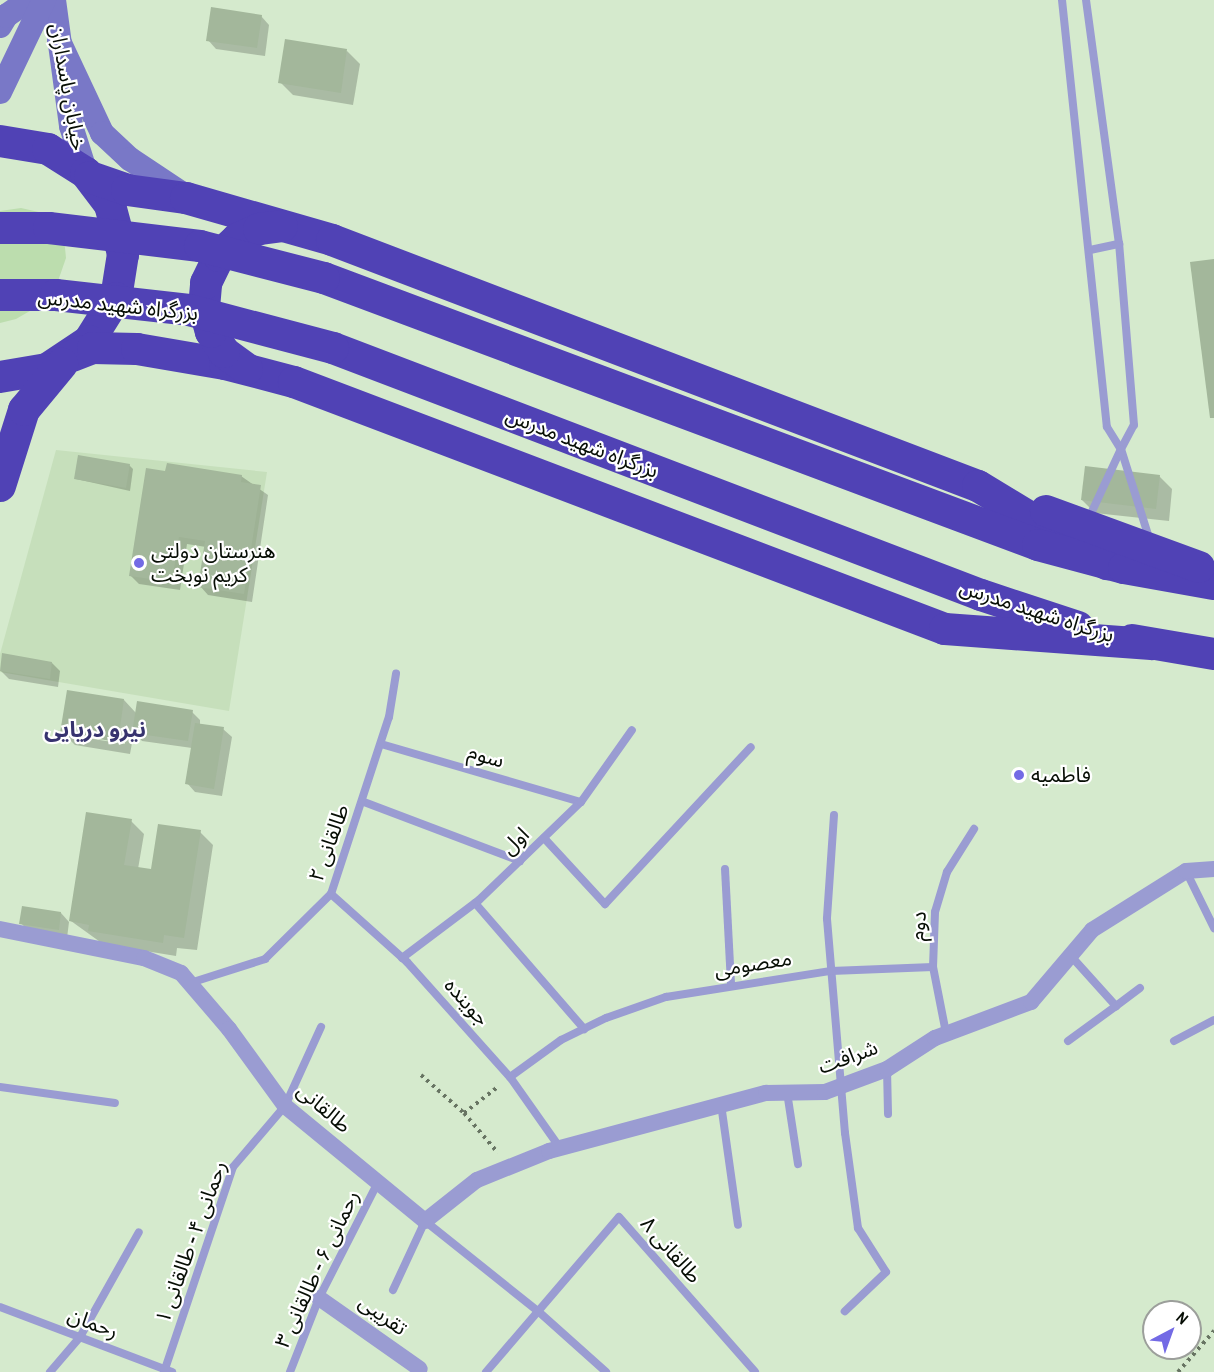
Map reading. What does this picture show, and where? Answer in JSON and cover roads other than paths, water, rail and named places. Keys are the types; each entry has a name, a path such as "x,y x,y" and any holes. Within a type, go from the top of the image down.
{"highway":[{"path":"0,141 48,149 88,175 122,188 194,200 289,227 1214,573"},
{"path":"2,465 24,410 104,324 116,298 122,271 118,226 110,205 88,175"},
{"path":"252,371 234,360 214,337 204,308 206,283 219,256 237,239 266,227 289,227"},
{"path":"0,228 147,237 217,249 303,272 988,527 1107,564 1214,584"},
{"name":"بزرگراه شهید مدرس","path":"0,295 136,302 206,314 302,338 963,588 1048,618 1151,644"},
{"name":"بزرگراه شهید مدرس","path":"70,358 93,348 118,347 252,371 353,401 945,629 1151,644 1214,654"},
{"path":"0,377 42,371 70,358"},
{"path":"978,486 1107,564"}],"main road":[{"path":"0,26 6,16 29,0"},
{"name":"خیابان پاسداران","path":"0,92 44,0"},
{"name":"خیابان پاسداران","path":"54,0 73,137 88,175"},
{"path":"59,40 102,133 152,175 194,200"}],"street":[{"name":"شرافت","path":"425,1221 477,1180 561,1148 766,1093 825,1092 887,1069 946,1034 1030,1002 1092,930 1186,871 1214,869"},
{"name":"طالقانی","path":"0,929 144,958 181,973 229,1029 285,1106 425,1221"},
{"name":"تقریبی","path":"319,1298 420,1369"}],"lane":[{"path":"1062,0 1107,427 1121,449 1153,550"},
{"path":"1085,526 1134,425 1119,244 1086,0"},
{"path":"1090,250 1119,244"},
{"name":"طالقانی ۲","path":"190,984 266,959 331,894 381,744 396,674"},
{"name":"اول","path":"402,958 475,903 581,802 632,730"},
{"name":"سوم","path":"381,744 581,802"},
{"path":"544,838 605,904 751,747"},
{"path":"363,802 520,861"},
{"path":"834,815 827,919 858,1228 886,1272 845,1311"},
{"name":"دوم","path":"946,1034 933,967 935,912 946,872 974,829"},
{"path":"725,869 731,984"},
{"path":"1186,871 1214,928"},
{"name":"جوینده","path":"331,894 402,958 510,1077 561,1148"},
{"path":"475,903 584,1029"},
{"path":"1070,956 1116,1006"},
{"name":"معصومی","path":"510,1077 561,1040 666,997 731,984 831,971 933,967"},
{"path":"1068,1041 1140,988"},
{"path":"1174,1041 1214,1020"},
{"path":"285,1106 321,1027"},
{"path":"887,1069 888,1114"},
{"path":"0,1087 115,1103"},
{"path":"787,1092 798,1164"},
{"path":"721,1104 738,1225"},
{"name":"رحمانی ۴ - طالقانی ۱","path":"168,1371 233,1167 285,1106"},
{"name":"رحمانی ۶ - طالقانی ۳","path":"290,1372 319,1298 378,1182"},
{"name":"طالقانی ۸","path":"539,1312 619,1217 754,1372"},
{"path":"393,1290 425,1221"},
{"name":"طالقانی","path":"425,1221 539,1312 606,1372"},
{"path":"50,1372 80,1337 139,1232"},
{"name":"رحمان","path":"0,1307 168,1371"},
{"path":"486,1372 539,1312"}],"place":[{"name":"هنرستان دولتی کریم نوبخت","path":"139,563"},
{"name":"فاطمیه","path":"1019,775"}],"district":[{"name":"نیرو دریایی","path":"95,730"}]}
